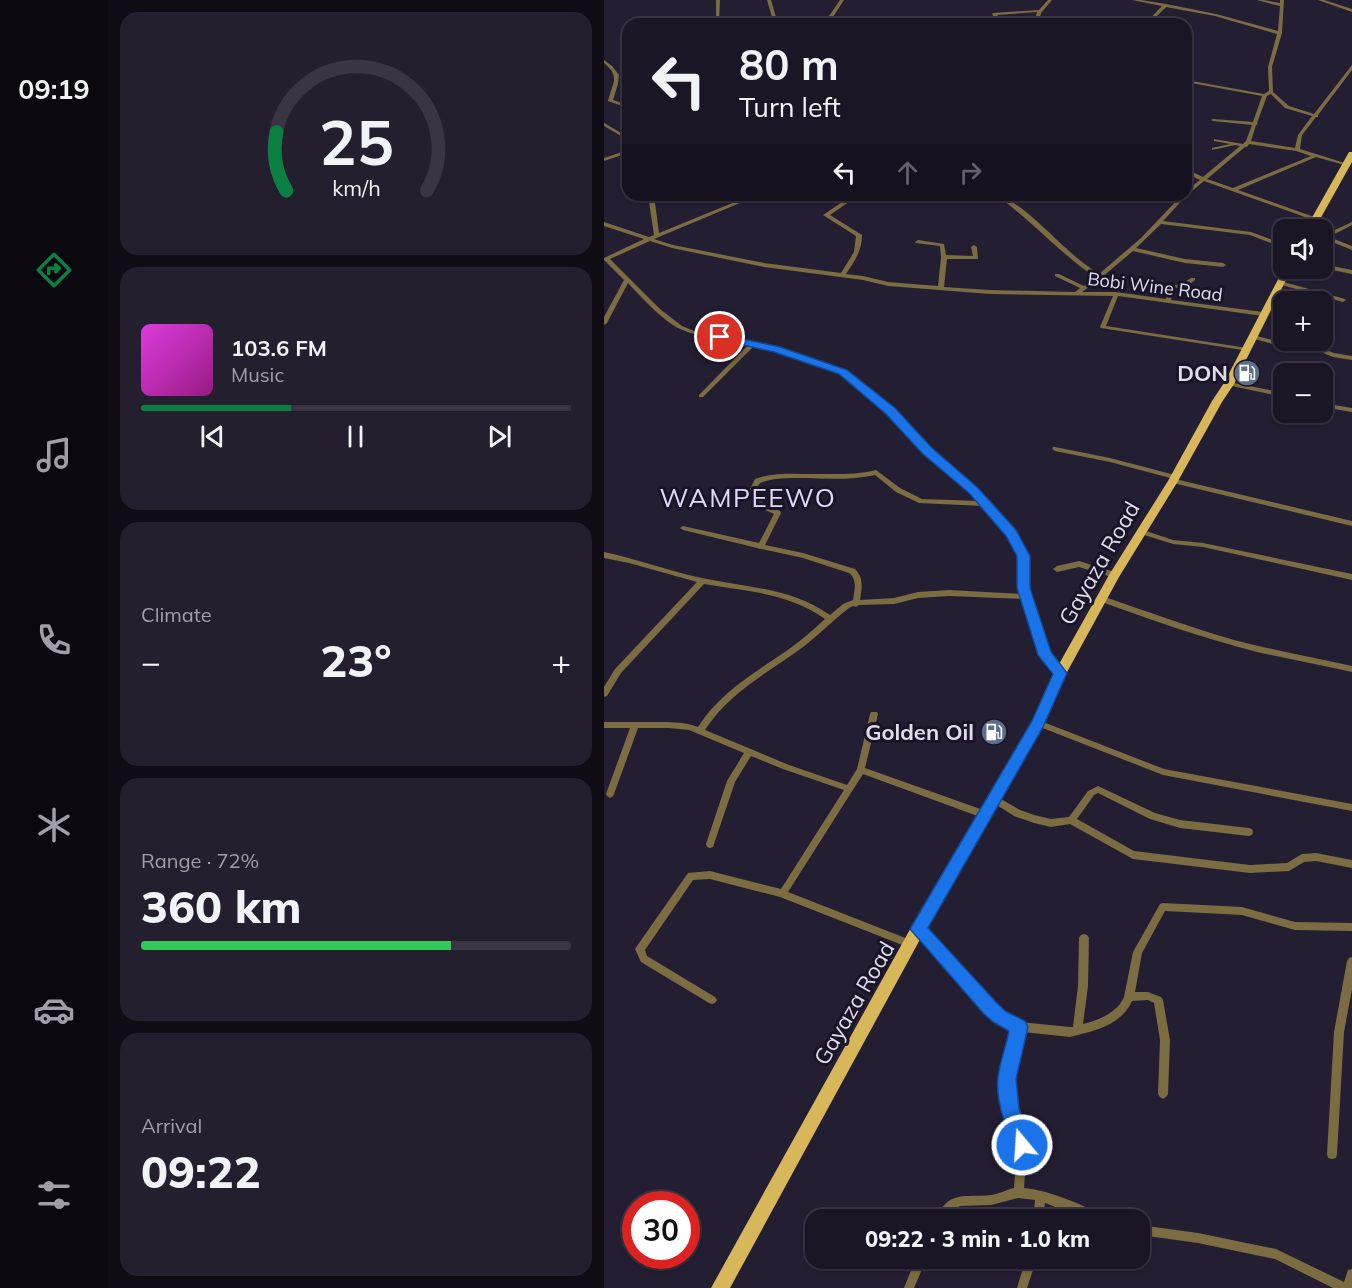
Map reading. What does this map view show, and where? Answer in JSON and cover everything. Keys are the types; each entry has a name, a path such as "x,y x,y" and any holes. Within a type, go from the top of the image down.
{"main road":[{"path":"1315,219 1351,154"},
{"name":"Gayaza Road","path":"720,1288 918,929 992,798 1038,723 1060,673 1115,575 1229,384 1282,279"}],"street":[{"path":"718,0 718,18"},
{"path":"769,0 774,18"},
{"path":"831,18 842,0"},
{"path":"1038,18 1040,11 1050,0"},
{"path":"1134,0 1216,15 1280,33"},
{"path":"1192,188 1247,144 1268,93 1270,67 1280,33 1280,2 1259,0"},
{"path":"1320,0 1351,11"},
{"path":"1153,18 1166,5"},
{"path":"996,18 994,14 1040,11"},
{"path":"604,61 616,71 618,78 610,101 622,105"},
{"path":"1297,150 1300,135 1351,66"},
{"path":"1192,82 1268,93 1287,107 1316,116"},
{"path":"1213,120 1256,124"},
{"path":"604,124 622,135"},
{"path":"1216,140 1297,150 1346,165"},
{"path":"1214,149 1238,144"},
{"path":"604,160 622,153"},
{"path":"1234,190 1315,156"},
{"path":"1192,174 1315,219"},
{"path":"652,201 657,235"},
{"path":"741,201 657,235 606,259 658,310 680,327 752,344 835,369 856,381 890,411 927,451 961,479 986,504 1011,533 1023,556 1023,588 1045,655 1060,673"},
{"path":"842,276 856,253 860,243 859,235 826,215 847,201"},
{"path":"1007,201 1036,222 1080,265 1099,277"},
{"path":"1077,293 1132,249 1179,201"},
{"path":"1159,222 1251,234 1273,242"},
{"path":"1333,233 1351,223"},
{"name":"Bobi Wine Road","path":"604,224 650,239 763,265 888,284 990,292 1116,294 1263,314"},
{"path":"1333,241 1351,248"},
{"path":"918,242 942,245 944,257 941,288"},
{"path":"944,257 976,258 974,247"},
{"path":"1132,249 1185,261 1223,265"},
{"path":"1333,268 1351,272"},
{"path":"1057,275 1084,288"},
{"path":"604,323 626,279"},
{"path":"1168,302 1171,287 1184,286 1193,279"},
{"path":"1280,283 1343,300"},
{"path":"1116,294 1102,327 1247,350"},
{"path":"1253,337 1303,350 1324,351 1333,356 1351,358"},
{"path":"701,396 752,344"},
{"path":"1229,384 1273,393"},
{"path":"1333,407 1351,410"},
{"path":"1055,449 1110,460 1174,479 1351,524"},
{"path":"760,547 778,513 762,506 752,491 757,481 769,476 841,477 876,472 898,490 921,501 986,504"},
{"path":"683,528 803,556 856,574 859,580 856,604"},
{"path":"1140,531 1173,542 1203,545 1351,577"},
{"path":"604,555 702,581 782,594 806,602 830,619"},
{"path":"1057,569 1079,564 1115,575"},
{"path":"604,694 618,671 702,581"},
{"path":"700,730 709,715 723,702 803,643 846,606 894,601 918,595 949,593 1027,597"},
{"path":"1102,599 1142,614 1280,655 1351,669"},
{"path":"780,893 783,892 847,788 861,770 874,714"},
{"path":"1038,723 1163,772 1351,808"},
{"path":"610,794 636,724"},
{"path":"604,725 680,726 700,730 786,767 847,788"},
{"path":"710,844 731,781 750,751"},
{"path":"861,770 983,814"},
{"path":"1070,820 1091,793 1098,789 1153,816 1180,824 1249,832"},
{"path":"992,798 1017,813 1034,819 1051,823 1070,820 1133,855 1250,869 1290,867 1302,858 1316,857 1351,864"},
{"path":"712,1000 644,959 640,953 640,949 691,876 709,875 780,893 911,945"},
{"path":"918,929 999,1017 1019,1027 1046,1031 1077,1031 1097,1025 1118,1014 1129,997 1138,952 1163,907 1242,910 1295,926 1351,927"},
{"path":"1077,1031 1084,938"},
{"path":"1332,1154 1339,1032 1351,961"},
{"path":"1129,997 1148,996 1158,1000 1165,1040 1163,1094"},
{"path":"1019,1027 1007,1079 1010,1108 1022,1145 1019,1192"},
{"path":"946,1209 965,1198 985,1201 1019,1192 1073,1209"},
{"path":"1039,1209 1040,1197"},
{"path":"1150,1231 1198,1238 1276,1254 1347,1288 1351,1274"},
{"path":"909,1288 917,1269"},
{"path":"1022,1288 1028,1269"}],"place":[{"name":"DON","path":"1247,373"},
{"name":"Golden Oil","path":"994,732"}],"district":[{"name":"WAMPEEWO","path":"748,498"}],"route":[{"path":"720,337 776,349 790,356 843,372 856,381 890,411 927,451 973,490 1011,533 1023,556 1023,588 1045,655 1060,673 1038,723 992,798 918,929 999,1017 1019,1027 1008,1067 1007,1091 1022,1145"}]}
